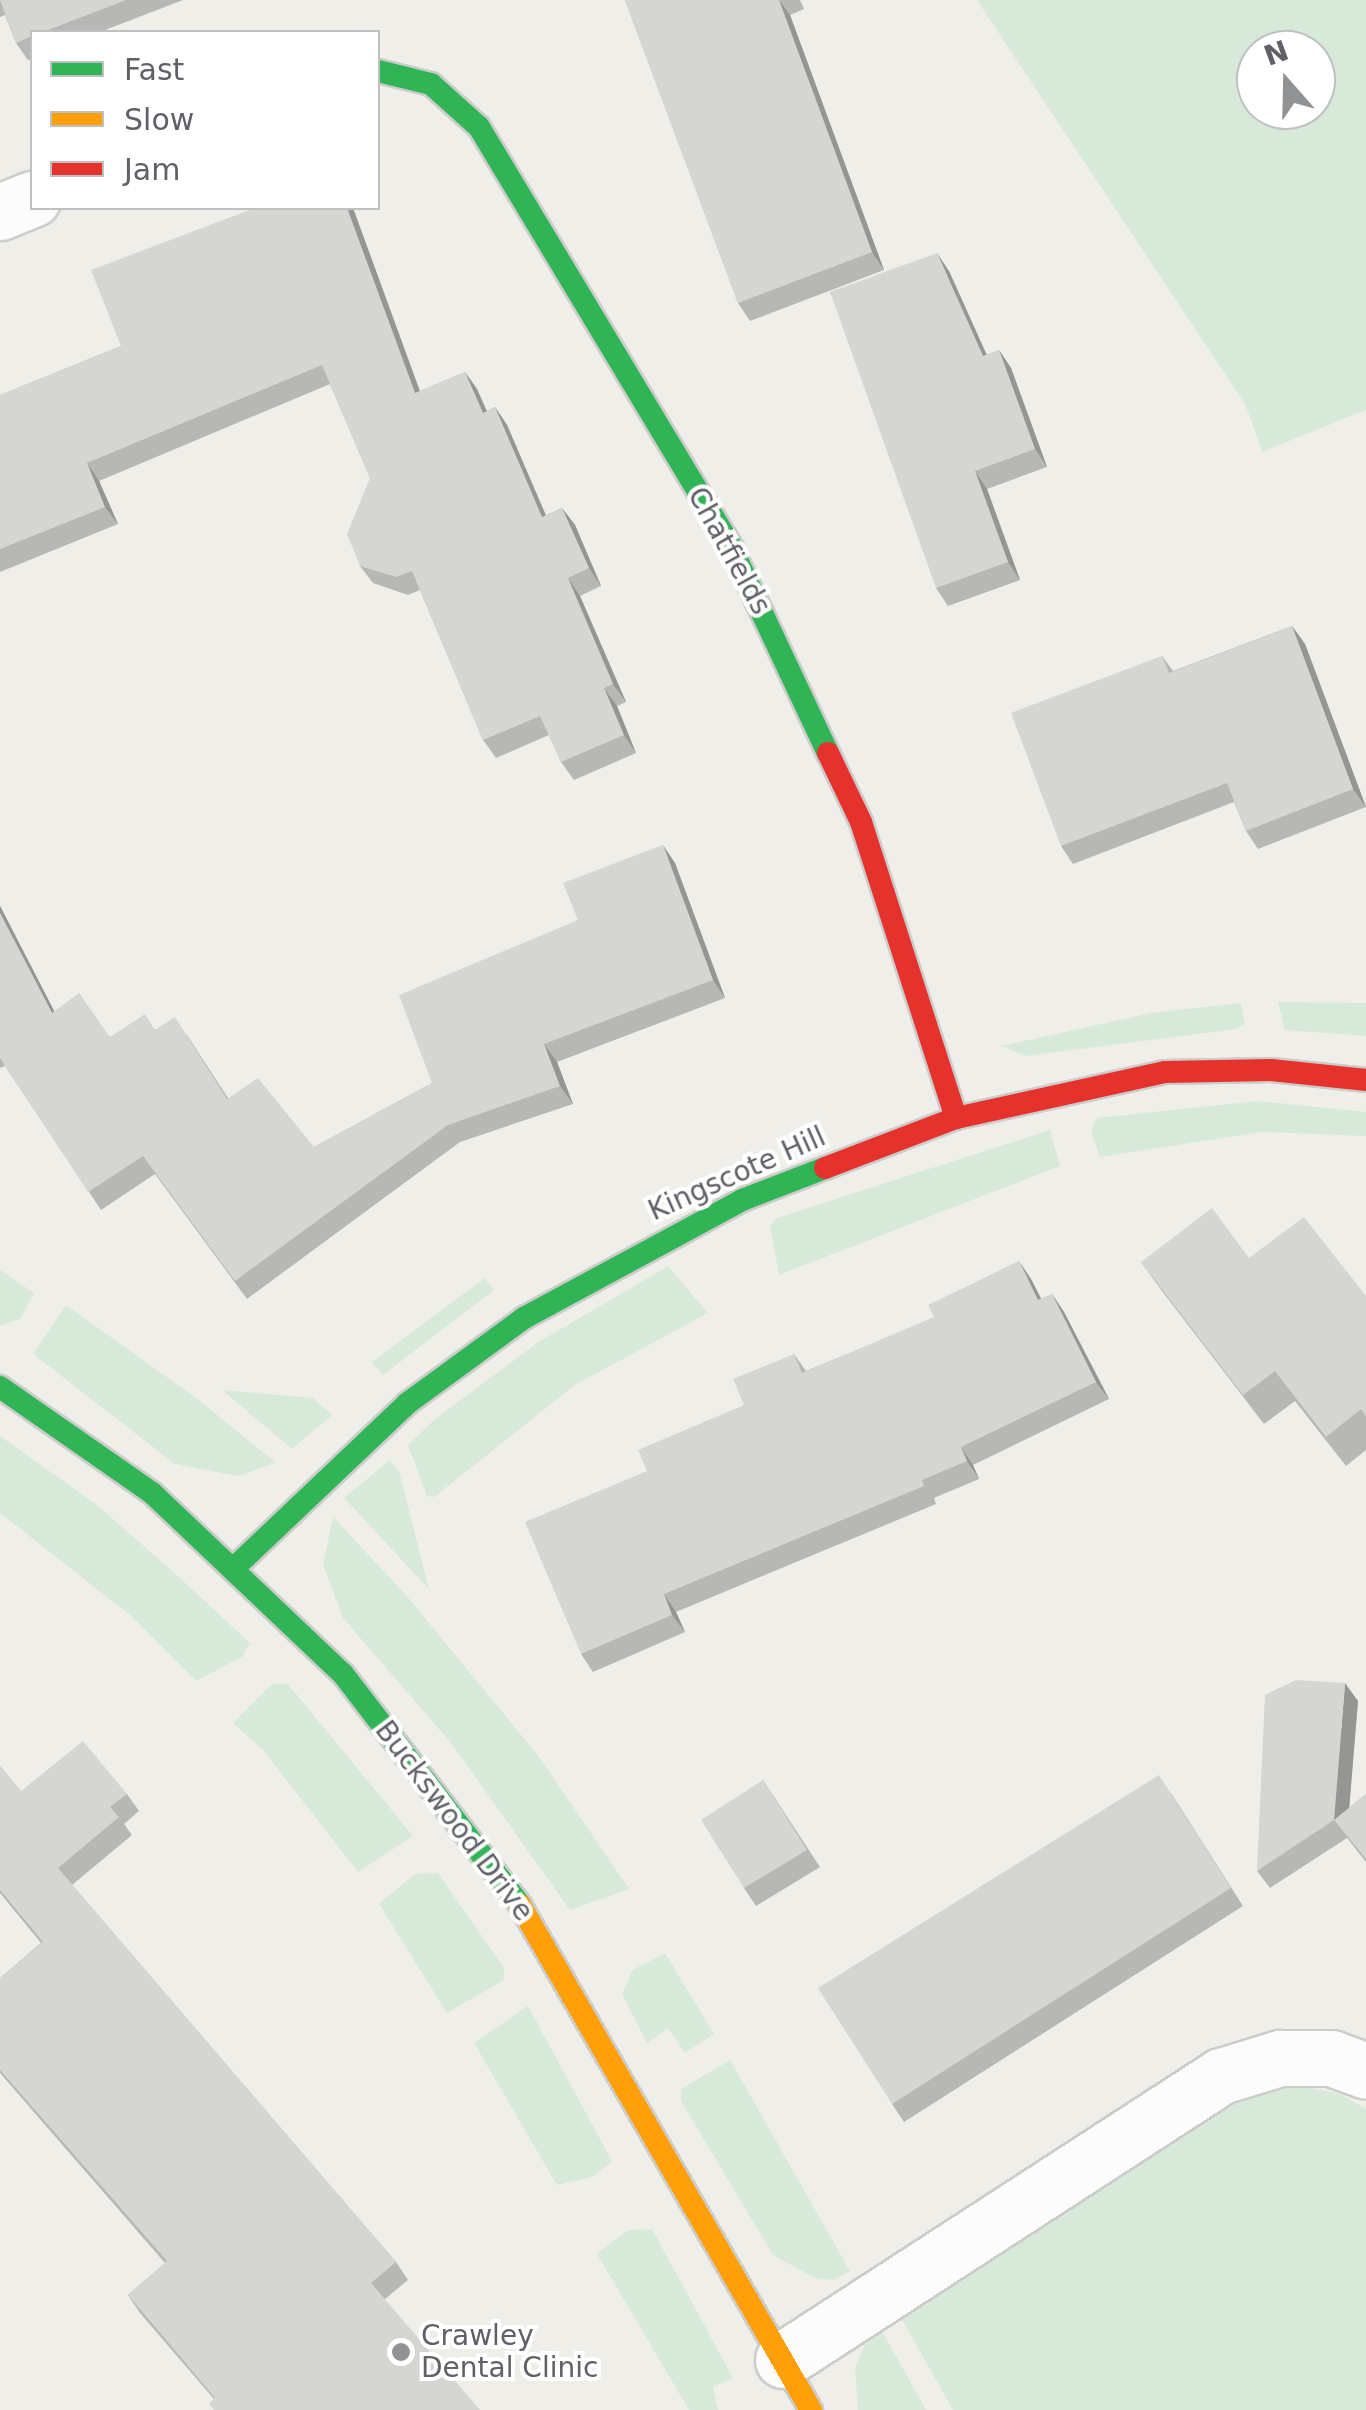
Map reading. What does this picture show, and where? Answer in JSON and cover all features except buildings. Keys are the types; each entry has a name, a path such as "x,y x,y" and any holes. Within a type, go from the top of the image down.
{"street":[{"name":"Chatfields","path":"380,71 431,84 478,127 730,547 861,822 956,1118"},
{"path":"0,212 30,199"},
{"name":"Kingscote Hill","path":"234,1568 396,1413 524,1318 742,1200 956,1118 1165,1072 1271,1070 1366,1080"},
{"name":"Buckswood Drive","path":"0,1386 152,1493 343,1674 518,1901 810,2410"},
{"path":"783,2360 1221,2076 1280,2058 1331,2058 1366,2071"}],"green space":[{"path":"977,0 1366,0 1366,410 1262,452 1246,406"},
{"path":"1278,1002 1366,1003 1366,1036 1285,1030"},
{"path":"1241,1003 1245,1024 1237,1029 1025,1056 1001,1046 1151,1013"},
{"path":"1258,1101 1366,1112 1366,1136 1261,1132 1100,1157 1091,1131 1097,1118"},
{"path":"1050,1130 1060,1166 779,1275 770,1226 777,1218"},
{"path":"668,1266 708,1313 575,1385 434,1497 427,1496 408,1445 434,1420 537,1343"},
{"path":"0,1270 34,1293 20,1319 0,1326"},
{"path":"485,1278 494,1290 383,1375 372,1362"},
{"path":"66,1305 199,1400 276,1463 238,1476 175,1464 33,1354"},
{"path":"222,1390 313,1398 332,1415 292,1449"},
{"path":"0,1436 97,1505 169,1568 250,1643 242,1657 196,1681 130,1615 0,1513"},
{"path":"390,1460 399,1471 429,1589 344,1498"},
{"path":"333,1517 406,1595 540,1758 629,1889 570,1910 451,1743 343,1618 323,1565"},
{"path":"272,1684 288,1684 413,1836 358,1872 263,1750 233,1723"},
{"path":"438,1873 504,1968 504,1980 447,2013 379,1904 415,1874"},
{"path":"665,1953 714,2034 685,2053 668,2028 647,2043 622,1994 633,1970"},
{"path":"528,2006 612,2161 592,2177 557,2185 474,2043"},
{"path":"730,2060 850,2271 834,2280 815,2278 773,2255 681,2101 681,2089"},
{"path":"1296,2085 1340,2094 1366,2109 1366,2410 953,2410 900,2316 1243,2099"},
{"path":"652,2229 733,2378 713,2387 718,2410 689,2410 597,2254 628,2230"},
{"path":"882,2331 926,2410 858,2410 855,2368 865,2344"}],"traffic: fast":[{"path":"380,71 431,84 479,127 731,547 828,753"},
{"path":"234,1568 408,1403 524,1318 742,1200 825,1168"},
{"path":"0,1387 152,1493 343,1674 520,1905"}],"traffic: slow":[{"path":"520,1905 811,2410"}],"traffic: jam":[{"path":"828,753 861,822 956,1118"},
{"path":"825,1168 956,1118 1165,1072 1271,1070 1366,1080"}],"place":[{"name":"Crawley Dental Clinic","path":"401,2352"}]}
